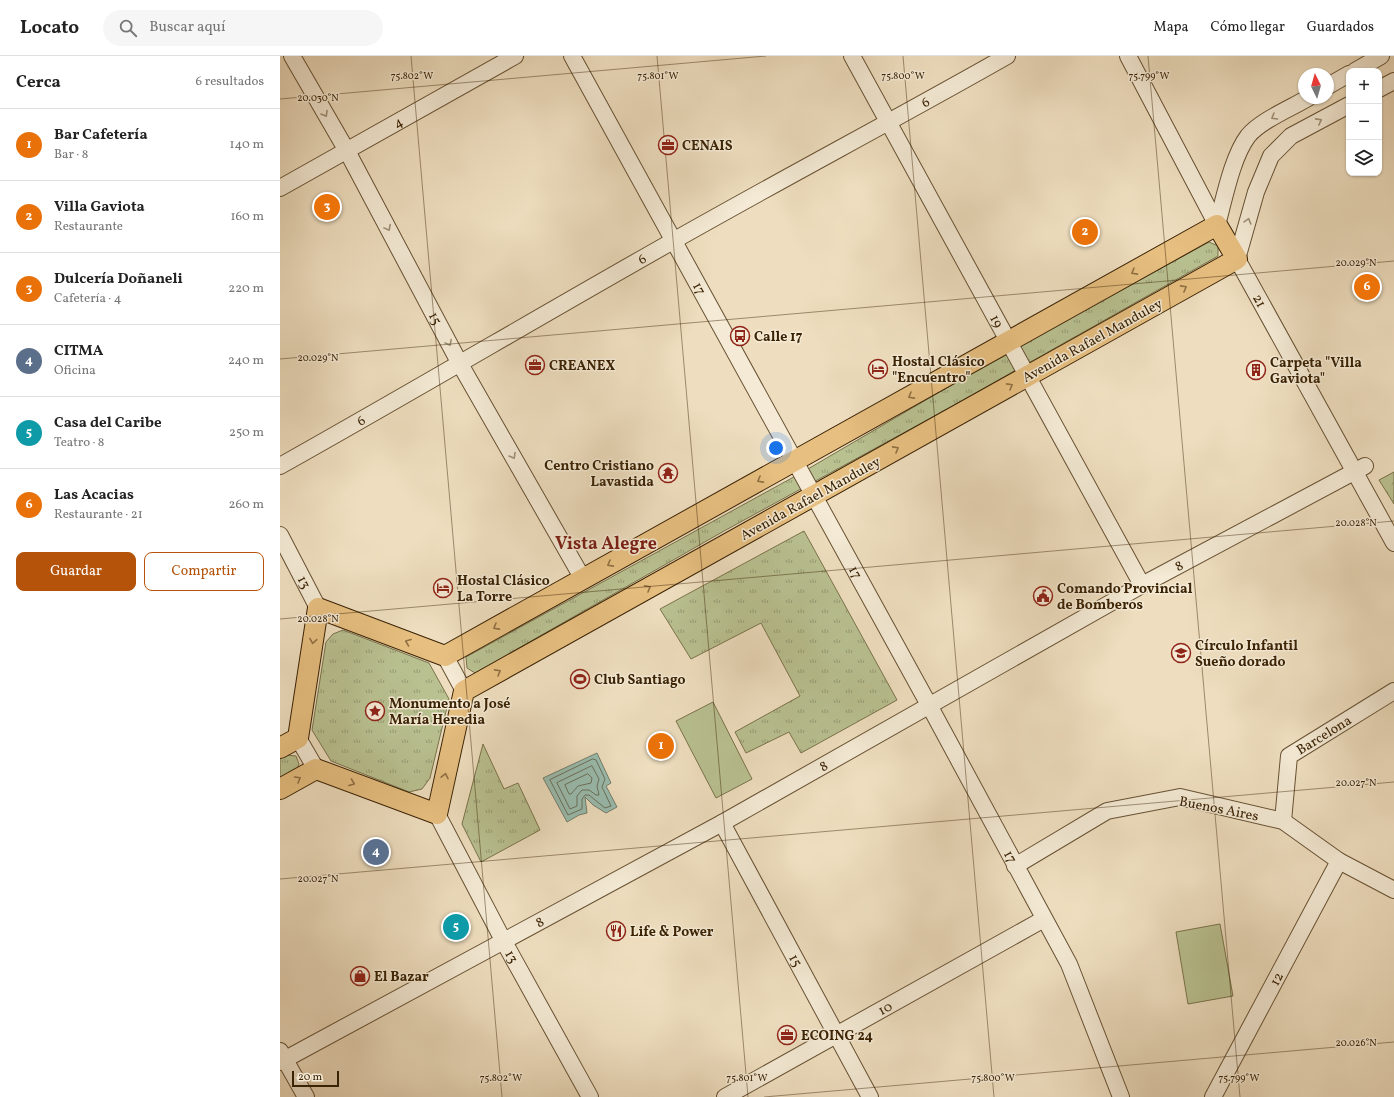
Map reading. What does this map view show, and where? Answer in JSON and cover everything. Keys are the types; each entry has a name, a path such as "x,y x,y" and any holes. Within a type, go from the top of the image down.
{"main road":[{"name":"21","path":"1217,226 1237,259"},
{"path":"280,748 298,738 318,608 445,656 1217,226"},
{"name":"Avenida Rafael Manduley","path":"464,691 1237,259"},
{"path":"280,789 316,769 437,814 464,691"}],"street":[{"name":"15","path":"292,56 347,151 460,364 583,579"},
{"name":"4","path":"280,188 515,56"},
{"name":"17","path":"572,56 929,705 1069,964 1121,1097"},
{"name":"19","path":"852,56 1142,585"},
{"name":"6","path":"280,466 674,240 889,123 1007,56"},
{"name":"21","path":"1128,56 1217,226"},
{"path":"1360,68 1381,56"},
{"path":"1334,83 1346,76"},
{"path":"1382,87 1394,81"},
{"path":"1217,226 1235,162 1248,136 1265,122 1298,104"},
{"path":"1237,259 1256,192 1271,156 1291,136 1346,107"},
{"name":"21","path":"1237,259 1359,470 1394,543"},
{"name":"8","path":"282,1058 722,823 1142,585 1359,470"},
{"name":"13","path":"280,535 318,608"},
{"path":"445,656 464,691"},
{"name":"Barcelona","path":"1283,821 1289,756 1394,691"},
{"path":"298,738 316,769"},
{"name":"Buenos Aires","path":"1015,866 1107,811 1180,797 1283,821 1339,861 1394,890"},
{"name":"13","path":"437,814 503,940 590,1097"},
{"name":"15","path":"722,823 870,1097"},
{"name":"12","path":"1213,1097 1339,861"},
{"name":"10","path":"725,1097 1044,919"},
{"path":"282,1058 306,1097"}],"green space":[{"path":"1209,242 1218,246 1218,256 949,408 724,531 475,673 467,668 466,657 801,473 1013,349"},
{"path":"1394,472 1394,504 1379,480"},
{"path":"804,531 897,700 801,753 789,732 746,753 735,732 800,696 761,623 691,659 660,609"},
{"path":"343,630 429,663 449,699 430,778 422,789 409,792 331,761 312,730 326,642 333,634"},
{"path":"713,702 752,779 716,798 676,721"},
{"path":"483,744 504,789 518,783 540,830 481,862 462,824"},
{"path":"287,755 296,756 299,764 297,769 280,779 280,759"},
{"path":"1220,924 1233,996 1188,1004 1176,932"}],"water":[{"path":"597,753 611,783 606,786 617,807 606,813 593,805 585,797 587,813 579,815 567,822 543,778"}],"place":[{"name":"CENAIS","path":"668,145"},
{"name":"Dulcería Doñaneli","path":"327,207"},
{"name":"Villa Gaviota","path":"1085,232"},
{"name":"Las Acacias","path":"1367,287"},
{"name":"Calle 17","path":"740,336"},
{"name":"CREANEX","path":"535,365"},
{"name":"Hostal Clásico \"Encuentro\"","path":"878,369"},
{"name":"Carpeta \"Villa Gaviota\"","path":"1256,370"},
{"name":"Centro Cristiano Lavastida","path":"668,473"},
{"name":"Hostal Clásico La Torre","path":"443,588"},
{"name":"Comando Provincial de Bomberos","path":"1043,596"},
{"name":"Círculo Infantil Sueño dorado","path":"1181,653"},
{"name":"Club Santiago","path":"580,679"},
{"name":"Monumento a José María Heredia","path":"375,711"},
{"name":"Bar Cafetería","path":"661,746"},
{"name":"CITMA","path":"376,852"},
{"name":"Casa del Caribe","path":"456,927"},
{"name":"Life & Power","path":"616,931"},
{"name":"El Bazar","path":"360,976"},
{"name":"ECOING 24","path":"787,1035"}],"district":[{"name":"Vista Alegre","path":"606,543"}]}
